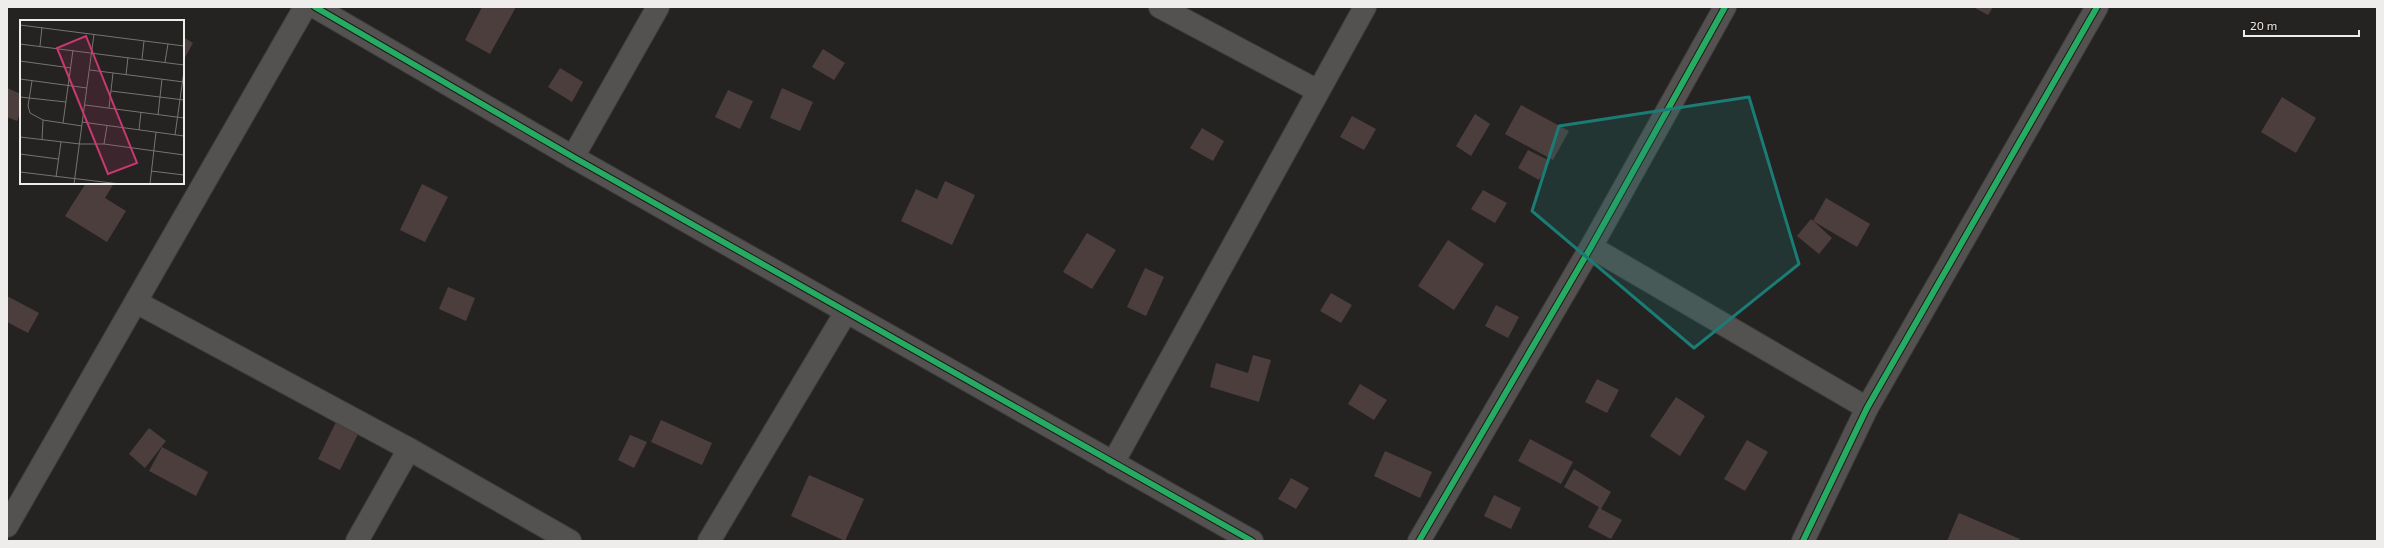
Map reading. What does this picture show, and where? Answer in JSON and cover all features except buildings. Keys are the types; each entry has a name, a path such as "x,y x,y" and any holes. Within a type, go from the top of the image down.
{"street":[{"path":"7,526 305,7"},
{"path":"315,7 574,157 1252,541"},
{"path":"574,157 658,7"},
{"path":"1160,7 1318,91"},
{"path":"1113,463 1364,7"},
{"path":"1419,541 1591,247 1725,7"},
{"path":"1803,541 1867,408 2098,7"},
{"path":"1591,247 1867,408"},
{"path":"136,302 409,449 570,541"},
{"path":"710,541 846,312"},
{"path":"357,541 409,449"}],"highlighted area":[{"path":"1749,97 1799,264 1694,348 1532,211 1559,126"}],"cycle path":[{"path":"315,7 573,157 1252,541"},
{"path":"1419,541 1591,247 1725,7"},
{"path":"1803,541 1867,408 2097,7"}]}
